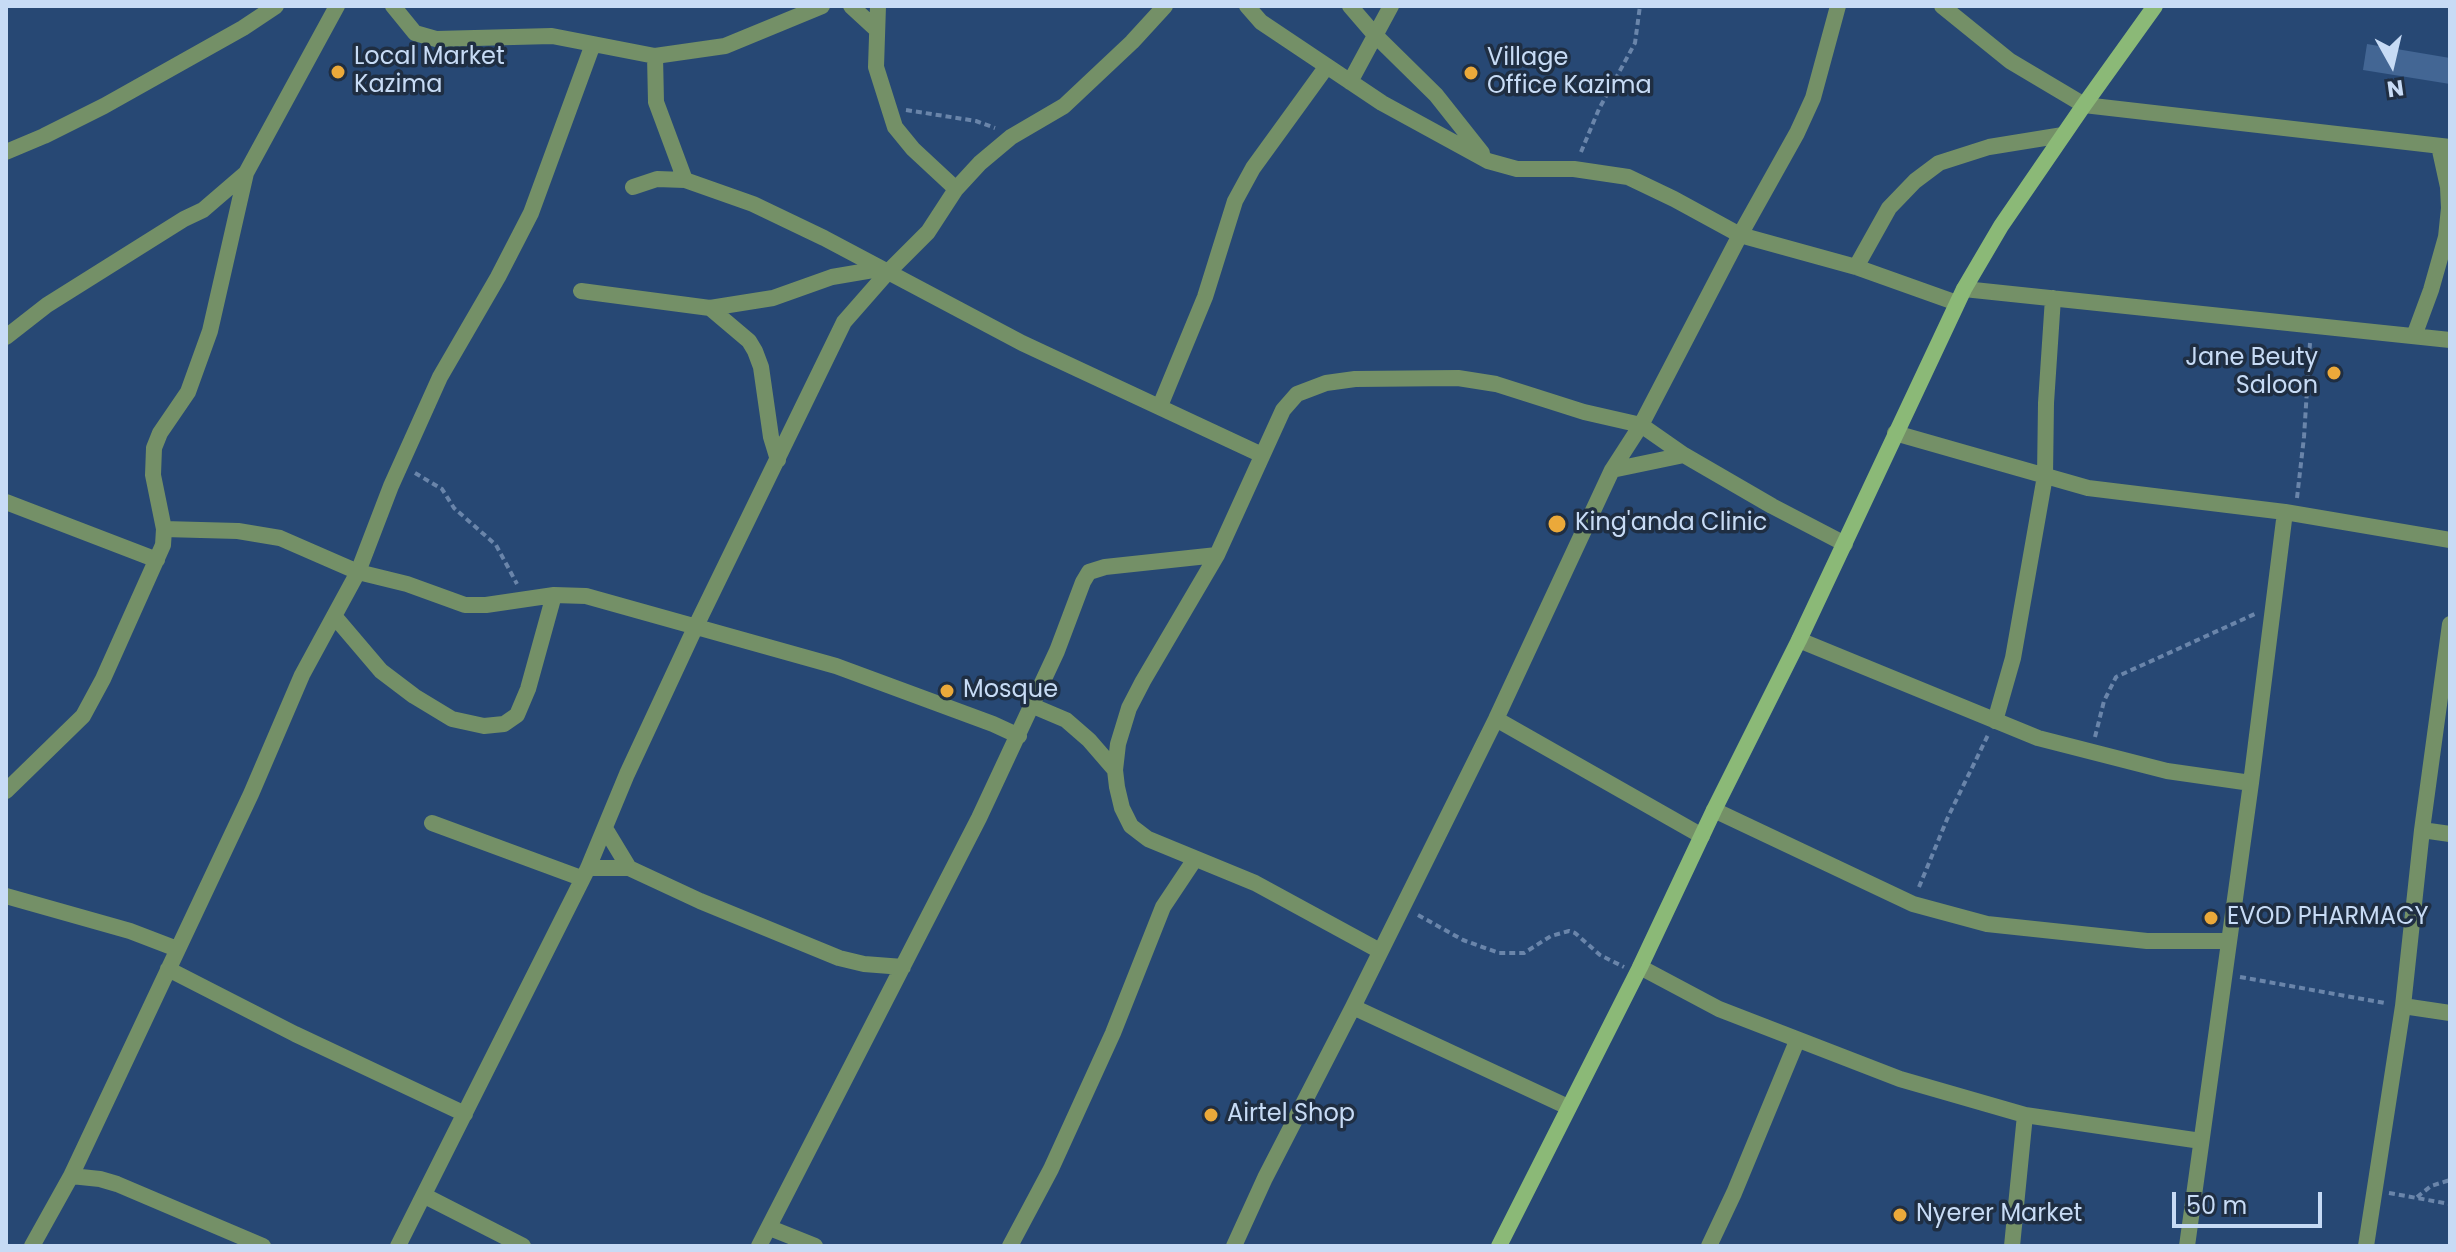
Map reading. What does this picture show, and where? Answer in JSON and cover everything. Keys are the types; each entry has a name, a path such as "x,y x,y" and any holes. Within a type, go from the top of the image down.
{"street":[{"path":"6,152 128,93 276,6"},
{"path":"6,791 83,716 157,560 163,545 164,529 153,475 154,448 160,433 188,392 210,331 246,173 337,6"},
{"path":"393,6 415,33 436,39 552,36 655,56 725,46 822,6"},
{"path":"851,6 876,29"},
{"path":"878,6 876,67 895,127 913,149 956,189"},
{"path":"398,1246 606,830 627,774 695,628 844,322 883,271 928,232 956,189 980,163 1011,137 1064,106 1165,6"},
{"path":"1247,6 1261,22 1382,103 1488,161 1517,169 1574,169 1628,177 1740,235 1960,296 2053,298 2450,340"},
{"path":"1350,6 1436,95 1488,161"},
{"path":"1350,82 1391,6"},
{"path":"1234,1246 1265,1178 1496,719 1612,470 1641,425 1797,133 1813,98 1838,6"},
{"path":"1942,6 2010,61 2084,105 2445,147 2449,208 2446,237 2414,336"},
{"path":"1499,1246 1799,640 1960,296 2001,226 2155,6"},
{"path":"32,1246 71,1176 251,794 302,675 358,572 400,465 440,377 531,213 593,44"},
{"path":"655,56 656,102 685,180"},
{"path":"1160,406 1205,297 1235,201 1253,168 1327,66"},
{"path":"1856,267 1889,208 1915,181 1939,163 1989,147 2063,135"},
{"path":"6,337 47,305 203,210 246,173"},
{"path":"633,187 657,179 685,180 753,204 1022,343 1262,455"},
{"path":"581,291 710,308 773,298 832,277 883,271"},
{"path":"1995,721 2013,658 2045,476 2053,298"},
{"path":"710,308 749,341 755,351 761,367 771,437 778,460"},
{"path":"1380,951 1255,883 1148,839 1131,826 1122,808 1115,770 1118,744 1129,708 1217,555 1283,410 1297,394 1326,383 1355,379 1458,378 1496,384 1584,412 1641,425 1684,455 1845,544"},
{"path":"1895,433 2088,488 2290,513 2450,540"},
{"path":"1612,470 1684,455"},
{"path":"6,502 157,560"},
{"path":"2187,1246 2273,605 2290,513"},
{"path":"164,529 238,531 280,538 358,572 407,584 465,605 554,595 586,596 836,666 1019,736"},
{"path":"759,1246 1019,736 1089,572 1105,567 1217,555"},
{"path":"335,617 381,671 414,696 452,719 484,726 504,724 517,715 528,689 554,595"},
{"path":"2366,1246 2403,1006 2422,830 2450,624"},
{"path":"1799,640 2038,738 2167,771 2251,783"},
{"path":"1033,706 1066,720 1089,740 1115,770"},
{"path":"1496,719 1702,836"},
{"path":"1714,810 1913,904 1987,924 2147,941 2229,941"},
{"path":"432,823 585,873 629,868 839,958 864,964 903,967"},
{"path":"606,830 629,868"},
{"path":"2422,830 2450,834"},
{"path":"1010,1246 1051,1169 1113,1033 1163,907 1195,859"},
{"path":"6,896 130,931 177,949"},
{"path":"168,969 295,1034 465,1114"},
{"path":"1638,970 1719,1009 1900,1079 2025,1115 2201,1141"},
{"path":"2403,1006 2450,1013"},
{"path":"1353,1007 1568,1107"},
{"path":"1709,1246 1797,1041"},
{"path":"2012,1246 2025,1115"},
{"path":"71,1176 117,1184 263,1246"},
{"path":"425,1196 523,1246"},
{"path":"770,1228 815,1246"}],"path":[{"path":"1574,169 1599,109 1635,43 1640,6"},
{"path":"887,106 976,121 1011,137"},
{"path":"2290,513 2304,437 2311,325"},
{"path":"400,465 442,489 454,508 496,545 515,583 530,597"},
{"path":"2091,752 2104,701 2116,677 2273,605"},
{"path":"1913,904 1948,817 1995,721"},
{"path":"1402,906 1463,940 1499,953 1524,953 1551,936 1569,931 1600,955 1638,970"},
{"path":"2223,974 2403,1006"},
{"path":"2415,1198 2431,1186 2450,1180"},
{"path":"2374,1191 2450,1204"}],"building":[{"path":"2367,44 2450,58 2450,84 2363,70"}],"place":[{"name":"Local Market Kazima","path":"338,72"},
{"name":"Village Office Kazima","path":"1471,73"},
{"name":"Jane Beuty Saloon","path":"2334,373"},
{"name":"King'anda Clinic","path":"1557,524"},
{"name":"Mosque","path":"947,691"},
{"name":"EVOD PHARMACY","path":"2211,918"},
{"name":"Airtel Shop","path":"1211,1115"},
{"name":"Nyerer Market","path":"1900,1215"}]}
